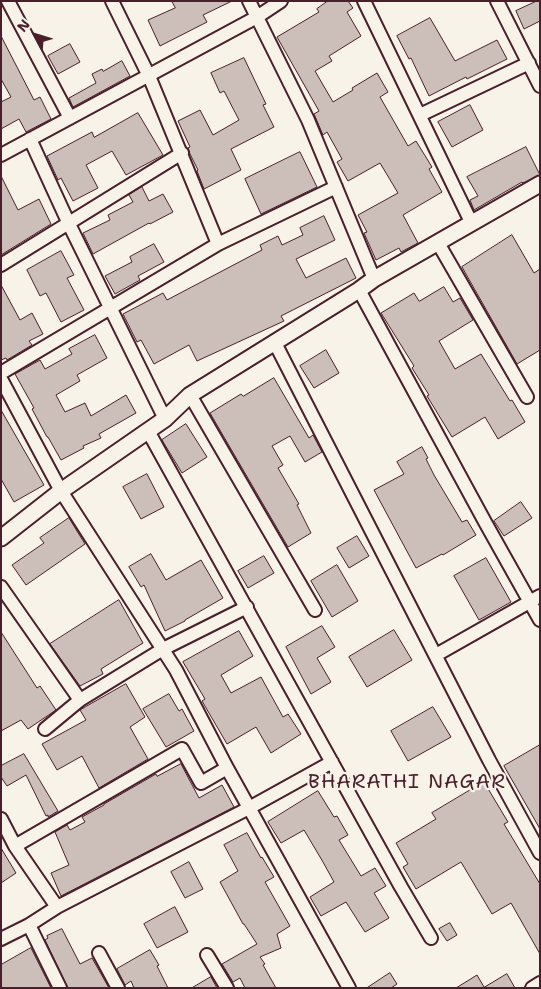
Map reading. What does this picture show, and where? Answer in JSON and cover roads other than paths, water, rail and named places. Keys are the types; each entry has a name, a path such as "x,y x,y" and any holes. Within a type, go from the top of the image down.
{"street":[{"path":"8,1 70,118"},
{"path":"112,1 149,76 218,244"},
{"path":"249,1 308,120 374,279"},
{"path":"1,154 257,17 281,1"},
{"path":"364,1 472,224"},
{"path":"497,1 540,86"},
{"path":"420,116 529,63"},
{"path":"30,139 69,224 165,419"},
{"path":"1,266 182,154"},
{"path":"1,538 61,491 165,419 190,395 276,343 360,290 374,279 540,184"},
{"path":"1,373 218,244 336,187"},
{"path":"438,243 528,397"},
{"path":"360,290 485,522 535,599 540,620"},
{"path":"276,343 490,760 540,853"},
{"path":"1,379 61,491 163,649 349,988"},
{"path":"190,395 315,610"},
{"path":"148,431 431,938"},
{"path":"1,587 80,700"},
{"path":"436,655 535,599"},
{"path":"45,729 80,700 163,649 247,608"},
{"path":"15,846 182,749 201,783 227,768"},
{"path":"1,939 30,925 57,907 249,808 332,762"},
{"path":"1,819 15,846 57,907"},
{"path":"30,925 60,988"},
{"path":"99,953 118,988"},
{"path":"207,956 226,988"},
{"path":"532,988 540,983"}],"district":[{"name":"BHARATHI NAGAR","path":"407,783"}]}
